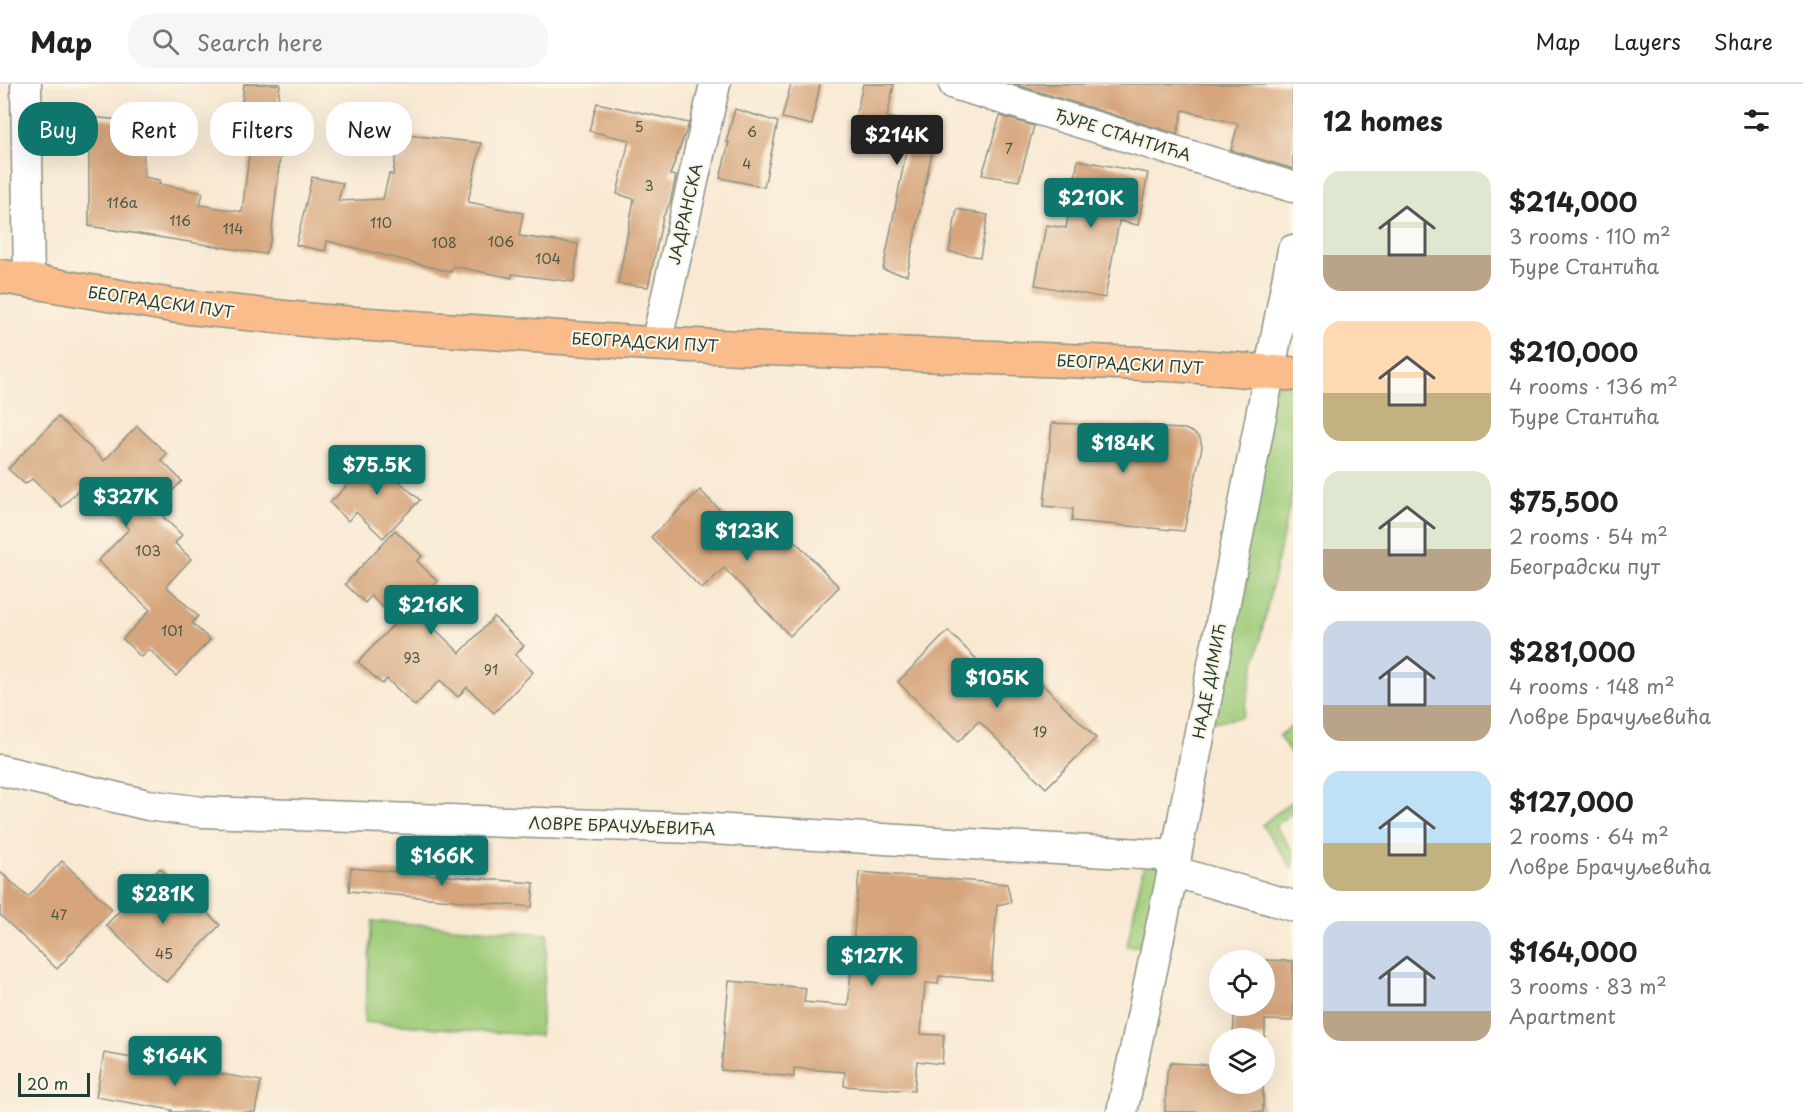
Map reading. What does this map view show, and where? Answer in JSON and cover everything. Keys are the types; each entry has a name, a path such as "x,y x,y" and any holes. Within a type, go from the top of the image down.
{"main road":[{"name":"БЕОГРАДСКИ ПУТ","path":"14,279 175,306 286,318 656,344 1179,365 1282,373"}],"street":[{"path":"14,279 26,84"},
{"name":"ЈАДРАНСКА","path":"656,344 715,84"},
{"name":"ЂУРЕ СТАНТИЋА","path":"963,85 1293,187"},
{"name":"НАДЕ ДИМИЋ","path":"1122,1112 1174,863 1282,373 1293,249"},
{"name":"ЛОВРЕ БРАЧУЉЕВИЋА","path":"0,770 148,805 202,812 695,828 1174,863 1293,906"}],"green space":[{"path":"1270,373 1293,374 1293,490 1243,717 1200,724"},
{"path":"1293,725 1293,757 1279,736"},
{"path":"1293,800 1293,812 1275,826 1293,851 1293,869 1262,825"},
{"path":"1146,854 1176,856 1157,947 1127,946"},
{"path":"372,921 548,934 540,1036 364,1022"}],"building":[{"path":"244,84 280,84 278,102 242,102"},
{"path":"791,84 820,84 812,125 782,118"},
{"path":"863,84 894,84 887,117 937,127 907,275 883,270 906,152 850,142"},
{"path":"1013,84 1293,84 1293,169 1231,150 1238,124 1183,110 1177,134"},
{"path":"597,103 689,123 670,175 676,176 670,203 663,217 648,287 618,284 634,199 617,194 629,140 589,131"},
{"path":"735,109 778,122 764,187 720,178"},
{"path":"1000,116 1034,126 1019,181 982,175"},
{"path":"98,118 110,119 110,156 144,156 144,177 160,180 159,184 203,193 200,205 242,212 249,156 280,157 271,239 265,254 89,226 89,156 98,156"},
{"path":"412,135 481,143 468,202 523,213 519,236 578,244 574,282 512,274 512,278 453,266 451,272 327,241 325,251 296,245 312,177 343,183 338,201 383,199 389,174 393,175 396,156 412,156"},
{"path":"1078,160 1148,173 1138,225 1119,221 1105,298 1035,285 1046,225 1066,228"},
{"path":"957,209 988,215 980,257 949,252"},
{"path":"58,417 104,461 137,426 167,454 161,460 182,481 155,509 182,535 175,543 191,559 166,586 198,616 192,623 210,640 176,676 149,649 141,657 123,639 150,610 98,561 129,529 83,485 62,507 32,479 25,484 8,469"},
{"path":"1052,423 1185,429 1200,438 1202,447 1184,531 1072,521 1073,509 1044,506"},
{"path":"380,451 406,475 400,482 420,500 383,538 356,512 348,521 330,503"},
{"path":"700,490 754,545 777,522 839,587 790,636 724,568 702,589 651,537"},
{"path":"395,530 422,556 417,561 437,581 412,607 460,653 494,617 524,646 515,655 533,672 494,713 467,687 458,697 440,680 415,706 387,679 382,684 358,662 397,621 371,596 365,603 345,584"},
{"path":"948,631 1014,696 1034,676 1096,738 1046,788 979,721 958,742 898,682"},
{"path":"62,861 112,909 57,969 0,915 0,872 28,897"},
{"path":"160,868 220,925 166,982 106,925"},
{"path":"351,868 534,883 532,907 349,891"},
{"path":"859,872 1007,884 1011,902 997,905 991,980 939,976 938,984 925,983 921,1034 944,1035 942,1064 917,1061 914,1091 844,1086 845,1072 794,1068 794,1077 721,1070 729,981 806,988 804,1002 848,1006"},
{"path":"1275,960 1293,961 1293,1021 1265,1020 1265,1028 1234,1028 1234,1016 1275,1016"},
{"path":"104,1053 261,1081 255,1112 171,1112 172,1110 96,1097"},
{"path":"1171,1063 1209,1065 1209,1094 1263,1094 1263,1112 1165,1112 1167,1071"}]}
